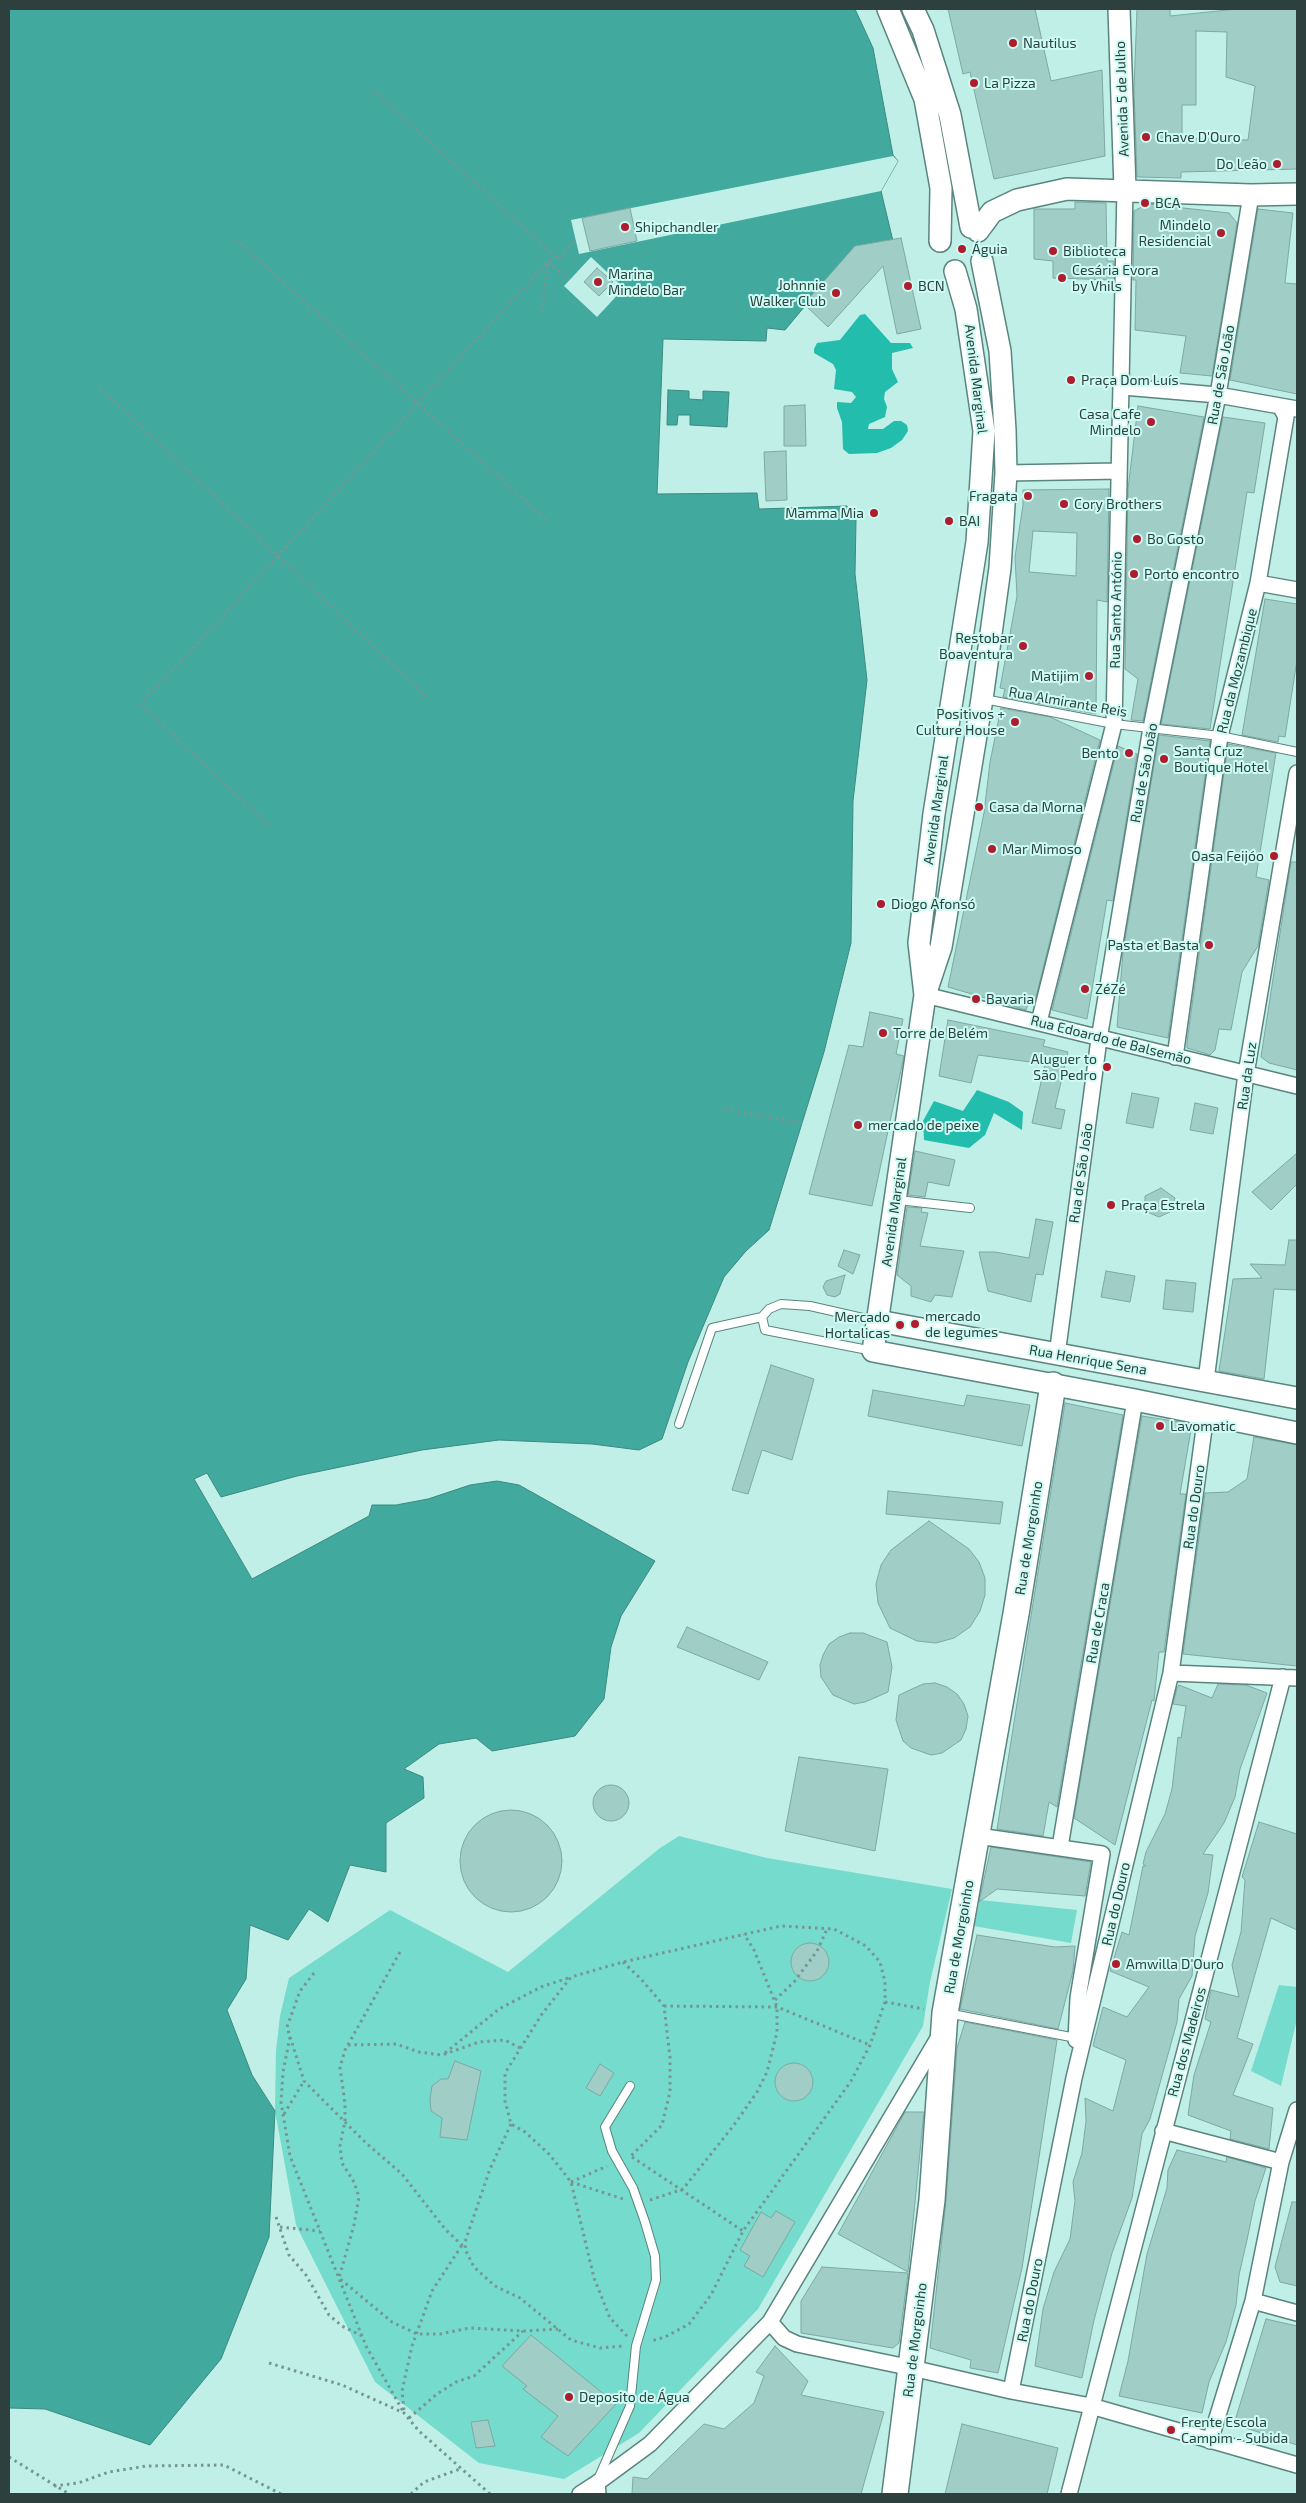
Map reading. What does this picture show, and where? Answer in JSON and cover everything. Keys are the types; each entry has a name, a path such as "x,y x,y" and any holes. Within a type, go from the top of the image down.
{"main road":[{"path":"888,9 925,99 941,188 941,257 955,271 974,270 982,261 986,249 985,242 975,229 950,115 923,30 913,9"},
{"name":"Avenida 5 de Julho","path":"1120,9 1125,189"},
{"path":"975,229 992,212 1017,200 1067,189 1125,189 1251,195 1297,194"},
{"path":"940,241 952,227 962,225 975,229"},
{"name":"Avenida Marginal","path":"873,1351 925,996 941,947 982,698 1000,568 1006,474 1000,351 982,261"},
{"name":"Avenida Marginal","path":"925,996 919,943 934,814 960,646 972,588 984,431 966,309 955,271"},
{"name":"Rua Henrique Sena","path":"878,1321 1297,1398"},
{"path":"873,1351 1135,1400 1297,1433"},
{"name":"Rua de Morgoinho","path":"895,2494 932,2200 944,2021 978,1836 1053,1385"},
{"path":"1297,1416 1297,1429"}],"street":[{"name":"Rua Santo António","path":"1039,1022 1114,724 1119,472 1123,387 1125,189"},
{"name":"Rua de São João","path":"1057,1355 1099,1039 1151,728 1218,395 1251,195"},
{"path":"1123,387 1218,395 1297,409"},
{"name":"Rua da Mozambique","path":"1176,1057 1220,736 1258,583 1286,418 1280,406"},
{"path":"1006,474 1119,472"},
{"path":"1258,583 1297,590"},
{"name":"Rua da Luz","path":"1206,1380 1246,1074 1297,773"},
{"name":"Rua Edoardo de Balsemão","path":"925,996 1039,1022 1099,1039 1297,1086"},
{"name":"Rua de Craca","path":"1060,1847 1135,1400"},
{"name":"Rua do Douro","path":"1011,2392 1074,2078 1171,1673 1206,1414"},
{"path":"1171,1673 1290,1678"},
{"name":"Rua dos Madeiros","path":"1069,2494 1163,2131 1290,1678"},
{"path":"978,1836 1102,1854 1078,1998 1074,2078"},
{"path":"580,2494 597,2489 650,2444 770,2322 944,2021"},
{"path":"1210,2441 1253,2301 1281,2162 1297,2110"},
{"path":"1163,2131 1281,2162"},
{"path":"1253,2301 1297,2313"},
{"path":"770,2322 784,2338 797,2344 912,2368 1011,2392 1091,2406 1297,2465"}],"lane":[{"name":"Rua Almirante Reis","path":"982,698 1114,724 1220,736 1297,752"},
{"path":"896,1200 970,1208"},
{"path":"679,1424 712,1328 762,1317 769,1309 781,1304 810,1306 878,1321"},
{"path":"762,1317 765,1330 873,1351"},
{"path":"944,2021 1076,2038"},
{"path":"597,2489 630,2406 636,2346 656,2280 655,2256 632,2188 612,2151 605,2127 630,2086"}],"path":[{"path":"372,89 558,259 576,240"},
{"path":"235,239 548,521"},
{"path":"269,825 140,704 554,255"},
{"path":"548,262 569,280"},
{"path":"542,312 548,262"},
{"path":"98,387 429,699"},
{"path":"724,1108 802,1123"},
{"path":"314,1973 300,1991 287,2027 304,2081 366,2144 402,2174 445,2229 466,2249 474,2267 495,2286 520,2298 571,2340 600,2348 636,2346 665,2337 689,2324 711,2295 743,2231 850,2081 870,2045 885,2002 885,1982 880,1962 866,1946 834,1929 781,1926 624,1962 541,1987 499,2009 442,2055"},
{"path":"774,2000 799,1974 817,1951 827,1929"},
{"path":"706,2160 757,2092 767,2072 777,2032 777,2007 754,1950 744,1934"},
{"path":"339,2278 359,2197 354,2182 342,2163 340,2146 345,2121 340,2067 348,2045 400,1952"},
{"path":"466,2249 471,2219 490,2169 511,2124 505,2101 505,2073 555,1996 571,1977"},
{"path":"885,2002 944,2021"},
{"path":"664,2006 777,2007 870,2045"},
{"path":"290,2037 283,2072 281,2102 290,2156 362,2336 404,2413 419,2431 490,2494"},
{"path":"348,2045 396,2044 419,2052 442,2055 479,2042 505,2040 520,2048"},
{"path":"283,2114 304,2081"},
{"path":"511,2124 525,2132 550,2155 571,2182 594,2278 610,2318 636,2346"},
{"path":"632,2157 743,2231"},
{"path":"276,2217 289,2255 306,2275 329,2315 342,2326 362,2336"},
{"path":"279,2227 320,2231"},
{"path":"404,2413 402,2391 417,2334 432,2291 462,2245"},
{"path":"339,2278 392,2322 417,2334 440,2334 470,2328 524,2331 559,2329"},
{"path":"409,2418 437,2394 456,2382 474,2376 524,2331"},
{"path":"269,2363 342,2385 404,2413"},
{"path":"9,2457 68,2494"},
{"path":"54,2486 78,2482 109,2472 146,2466 188,2467 224,2465 281,2494"},
{"path":"411,2494 424,2482 460,2468"}],"green space":[{"path":"865,314 891,343 910,343 913,348 892,353 892,369 898,382 885,392 884,399 887,407 885,417 869,424 868,429 883,429 894,421 901,421 907,425 908,431 902,440 891,448 877,453 849,454 843,449 842,422 837,402 851,403 856,397 852,392 834,389 836,370 833,364 814,353 814,349 817,343 840,340 860,315"},
{"path":"977,1090 1009,1102 1023,1112 1022,1130 994,1113 985,1135 969,1148 924,1140 923,1121 934,1101 963,1111"},
{"path":"679,1836 767,1858 952,1889 930,1982 923,2026 758,2309 639,2433 564,2479 479,2463 375,2382 296,2225 275,2111 276,2051 280,2016 289,1978 390,1910 508,1972 660,1848"},
{"path":"980,1900 1077,1910 1071,1943 974,1926"},
{"path":"1279,1985 1297,1987 1297,2019 1281,2086 1251,2071"}],"water":[{"path":"9,9 855,9 873,48 893,155 898,161 881,191 893,241 855,246 785,330 767,328 766,341 663,339 657,494 757,493 759,509 847,506 856,520 855,574 867,680 853,801 851,943 824,1052 769,1230 746,1251 724,1277 688,1362 662,1439 639,1450 592,1444 499,1440 422,1450 297,1476 221,1497 207,1473 194,1479 252,1579 369,1516 372,1505 396,1505 428,1499 470,1485 497,1481 519,1485 655,1561 621,1616 611,1647 604,1699 575,1736 492,1751 476,1738 439,1744 404,1769 423,1777 424,1798 386,1823 386,1872 350,1865 328,1922 309,1909 288,1940 250,1925 246,1979 227,2010 252,2075 275,2111 269,2237 221,2359 150,2445 45,2409 9,2408"},
{"path":"668,390 689,391 689,399 703,400 703,391 729,392 727,427 690,425 690,415 678,415 677,425 667,425"}],"pier":[{"path":"893,156 898,161 881,191 579,254 571,220"},
{"path":"591,257 624,288 597,317 564,286"}],"building":[{"path":"948,9 1035,9 1051,81 1102,70 1105,156 994,179 970,72 963,74"},
{"path":"1137,9 1170,9 1170,16 1237,9 1297,9 1297,169 1181,172 1181,178 1137,177 1134,90","holes":["1196,31 1227,32 1226,77 1255,86 1248,140 1182,138 1182,105 1196,105"]},
{"path":"1075,202 1106,203 1107,261 1114,261 1114,280 1053,278 1053,261 1034,259 1034,209 1075,209"},
{"path":"1147,204 1229,213 1237,223 1212,376 1180,373 1186,336 1135,330 1136,280 1133,280 1134,211"},
{"path":"630,208 637,241 590,251 582,218"},
{"path":"1258,209 1293,213 1285,283 1297,284 1297,394 1230,380"},
{"name":"Johnnie Walker Club","path":"901,238 921,329 897,334 883,266 828,327 804,304 855,246"},
{"path":"597,268 613,282 599,296 584,282"},
{"path":"805,405 806,446 784,446 784,406"},
{"path":"1138,406 1204,417 1143,721 1131,720 1138,679 1125,669 1128,489"},
{"path":"1223,417 1265,423 1254,493 1247,492 1210,729 1161,724"},
{"path":"786,451 787,500 766,501 764,452"},
{"path":"1109,489 1107,602 1097,600 1096,714 1003,697 1005,689 1000,688 1017,596 1015,557 1023,505 1023,490","holes":["1033,531 1077,533 1076,576 1029,572"]},
{"path":"1265,599 1297,604 1297,660 1285,737 1279,736 1278,742 1242,735"},
{"path":"1001,708 1050,717 1100,740 1034,1005 1028,1004 1026,1010 948,987 984,813 990,762"},
{"path":"1159,735 1210,741 1168,1038 1117,1027 1123,952"},
{"path":"1228,744 1276,753 1256,877 1269,880 1258,946 1242,972 1231,1030 1219,1029 1215,1050 1210,1055 1187,1048 1187,1042"},
{"path":"1118,746 1137,754 1113,901 1107,900 1087,1019 1052,1010"},
{"path":"1291,862 1297,862 1297,1070 1269,1063 1261,1057"},
{"name":"mercado de peixe","path":"870,1012 903,1019 896,1054 904,1056 872,1206 809,1194 849,1045 863,1047"},
{"path":"948,1020 1045,1040 1043,1046 1068,1052 1055,1108 1065,1110 1061,1129 1032,1123 1045,1064 978,1055 971,1083 939,1076"},
{"path":"1132,1093 1159,1098 1153,1128 1126,1123"},
{"path":"1195,1103 1218,1108 1213,1134 1190,1130"},
{"path":"915,1151 955,1160 949,1186 928,1182 925,1197 908,1195"},
{"path":"1297,1153 1297,1184 1271,1210 1252,1192"},
{"path":"1161,1188 1175,1198 1172,1211 1159,1217 1145,1211 1145,1196"},
{"path":"907,1207 922,1208 921,1212 928,1213 920,1246 964,1251 952,1297 935,1295 931,1302 911,1296 911,1286 897,1275"},
{"path":"1036,1219 1053,1222 1043,1275 1036,1274 1031,1302 988,1291 979,1252 995,1252 1029,1258"},
{"path":"1289,1240 1297,1240 1297,1290 1274,1289 1264,1379 1219,1371 1233,1279 1262,1278 1250,1264 1285,1265"},
{"path":"844,1250 860,1255 853,1274 838,1266"},
{"path":"1106,1271 1135,1276 1130,1302 1101,1297"},
{"path":"845,1275 840,1294 835,1297 827,1295 823,1287 826,1281"},
{"path":"1166,1280 1196,1283 1193,1312 1163,1309"},
{"path":"771,1365 814,1379 792,1460 762,1450 748,1494 732,1490"},
{"path":"873,1390 964,1406 967,1395 1030,1405 1022,1446 868,1416"},
{"path":"1065,1403 1123,1415 1057,1807 1049,1802 1043,1836 997,1829"},
{"path":"1142,1416 1192,1424 1180,1494 1186,1494 1164,1652 1159,1652 1154,1701 1152,1700 1115,1845 1074,1818"},
{"path":"1254,1437 1297,1445 1297,1666 1183,1654 1205,1493 1228,1492 1247,1479"},
{"path":"888,1491 1003,1502 1000,1524 886,1514"},
{"path":"929,1521 969,1549 979,1562 985,1578 985,1595 980,1611 970,1627 954,1638 936,1643 917,1641 890,1628 878,1603 876,1584 881,1565 891,1550"},
{"path":"687,1627 768,1662 759,1680 677,1647"},
{"path":"850,1633 863,1633 887,1642 892,1667 888,1692 865,1702 854,1704 833,1695 821,1677 820,1665 829,1644 839,1637"},
{"path":"935,1683 947,1687 957,1694 964,1704 968,1716 966,1729 961,1740 942,1753 931,1755 911,1748 903,1741 896,1720 899,1695 923,1684"},
{"path":"1218,1684 1246,1685 1267,1693 1240,1769 1235,1797 1224,1823 1203,1854 1213,1855 1208,1893 1195,1936 1192,1976 1179,1999 1177,2022 1150,2119 1142,2134 1132,2198 1112,2253 1094,2320 1082,2378 1035,2366 1043,2309 1054,2272 1070,2239 1075,2201 1073,2182 1082,2153 1086,2121 1085,2098 1113,2111 1126,2060 1093,2046 1103,2007 1127,2017 1149,1987 1110,1971 1122,1932 1129,1935 1143,1866 1146,1866 1143,1864 1146,1852 1165,1814 1172,1789 1178,1737 1181,1738 1186,1706 1173,1704 1177,1688 1179,1685 1212,1698"},
{"path":"799,1757 888,1769 875,1851 785,1831"},
{"path":"611,1785 618,1786 624,1790 628,1796 628,1810 624,1816 618,1820 611,1821 604,1820 598,1816 594,1810 593,1803 594,1796 598,1790 604,1786"},
{"path":"511,1810 531,1814 547,1825 558,1841 562,1861 558,1881 547,1897 531,1908 511,1912 491,1908 475,1897 464,1881 460,1861 464,1841 475,1825 491,1814"},
{"path":"1259,1822 1297,1834 1297,1930 1271,1918 1237,2038 1253,2044 1233,2095 1273,2108 1269,2149 1230,2139 1231,2131 1188,2115 1194,2075 1211,2022 1205,2019 1211,1990 1239,1997 1232,1965 1241,1932 1245,1880 1242,1877"},
{"path":"991,1847 1091,1862 1085,1896 997,1889 979,1902"},
{"path":"977,1935 1055,1947 1075,1946 1073,1971 1058,2029 960,2009"},
{"path":"810,1943 817,1944 823,1949 828,1955 828,1969 823,1975 817,1980 810,1981 803,1980 797,1975 792,1969 791,1962 792,1955 797,1949 803,1944"},
{"path":"965,2022 1057,2040 1022,2268 998,2373 970,2368 971,2360 930,2348 946,2201 957,2048"},
{"path":"455,2061 481,2071 467,2140 440,2137 442,2118 431,2111 432,2086 441,2079 448,2079"},
{"path":"794,2063 807,2069 813,2082 807,2095 794,2101 781,2095 775,2082 781,2069"},
{"path":"600,2064 614,2073 600,2096 586,2088"},
{"path":"905,2112 924,2112 908,2272 838,2234"},
{"path":"1177,2150 1226,2162 1227,2157 1266,2168 1255,2201 1239,2275 1236,2305 1226,2342 1209,2382 1202,2413 1119,2396 1128,2361 1147,2254 1167,2188 1168,2170"},
{"path":"1292,2202 1297,2202 1297,2286 1280,2282 1275,2267"},
{"path":"776,2211 795,2222 763,2277 744,2266 750,2256 740,2250 761,2212 771,2218"},
{"path":"822,2267 908,2273 899,2343 893,2348 801,2333 801,2301"},
{"path":"1266,2319 1297,2326 1297,2445 1234,2424"},
{"name":"Deposito de Água","path":"531,2335 616,2404 568,2456 541,2437 558,2416 523,2389 527,2386 502,2366"},
{"path":"775,2346 808,2381 801,2395 884,2412 861,2494 632,2494 633,2477 647,2479 704,2424 724,2429 754,2403 764,2376 756,2372"},
{"path":"488,2420 495,2446 476,2448 471,2422"},
{"path":"962,2424 1058,2448 1047,2494 945,2494"}],"place":[{"name":"Nautilus","path":"1013,43"},
{"name":"La Pizza","path":"974,83"},
{"name":"Chave D'Ouro","path":"1146,137"},
{"name":"Do Leão","path":"1277,164"},
{"name":"BCA","path":"1145,203"},
{"name":"Shipchandler","path":"625,227"},
{"name":"Mindelo Residencial","path":"1221,233"},
{"name":"Águia","path":"962,249"},
{"name":"Biblioteca","path":"1053,251"},
{"name":"Cesária Evora by Vhils","path":"1062,278"},
{"name":"Marina Mindelo Bar","path":"598,282"},
{"name":"BCN","path":"908,286"},
{"name":"Johnnie Walker Club","path":"836,293"},
{"name":"Praça Dom Luís","path":"1071,380"},
{"name":"Casa Cafe Mindelo","path":"1151,422"},
{"name":"Fragata","path":"1028,496"},
{"name":"Cory Brothers","path":"1064,504"},
{"name":"Mamma Mia","path":"874,513"},
{"name":"BAI","path":"949,521"},
{"name":"Bo Gosto","path":"1137,539"},
{"name":"Porto encontro","path":"1134,574"},
{"name":"Restobar Boaventura","path":"1023,646"},
{"name":"Matijim","path":"1089,676"},
{"name":"Positivos + Culture House","path":"1015,722"},
{"name":"Bento","path":"1129,753"},
{"name":"Santa Cruz Boutique Hotel","path":"1164,759"},
{"name":"Casa da Morna","path":"979,807"},
{"name":"Mar Mimoso","path":"992,849"},
{"name":"Oasa Feijóo","path":"1274,856"},
{"name":"Diogo Afonsó","path":"881,904"},
{"name":"Pasta et Basta","path":"1209,945"},
{"name":"ZéZé","path":"1085,989"},
{"name":"Bavaria","path":"976,999"},
{"name":"Torre de Belém","path":"883,1033"},
{"name":"Aluguer to São Pedro","path":"1107,1067"},
{"name":"mercado de peixe","path":"858,1125"},
{"name":"Praça Estrela","path":"1111,1205"},
{"name":"mercado de legumes","path":"915,1324"},
{"name":"Mercado Hortalicas","path":"900,1325"},
{"name":"Lavomatic","path":"1160,1426"},
{"name":"Amwilla D'Ouro","path":"1116,1964"},
{"name":"Deposito de Água","path":"569,2397"},
{"name":"Frente Escola Campim - Subida","path":"1171,2430"}]}
